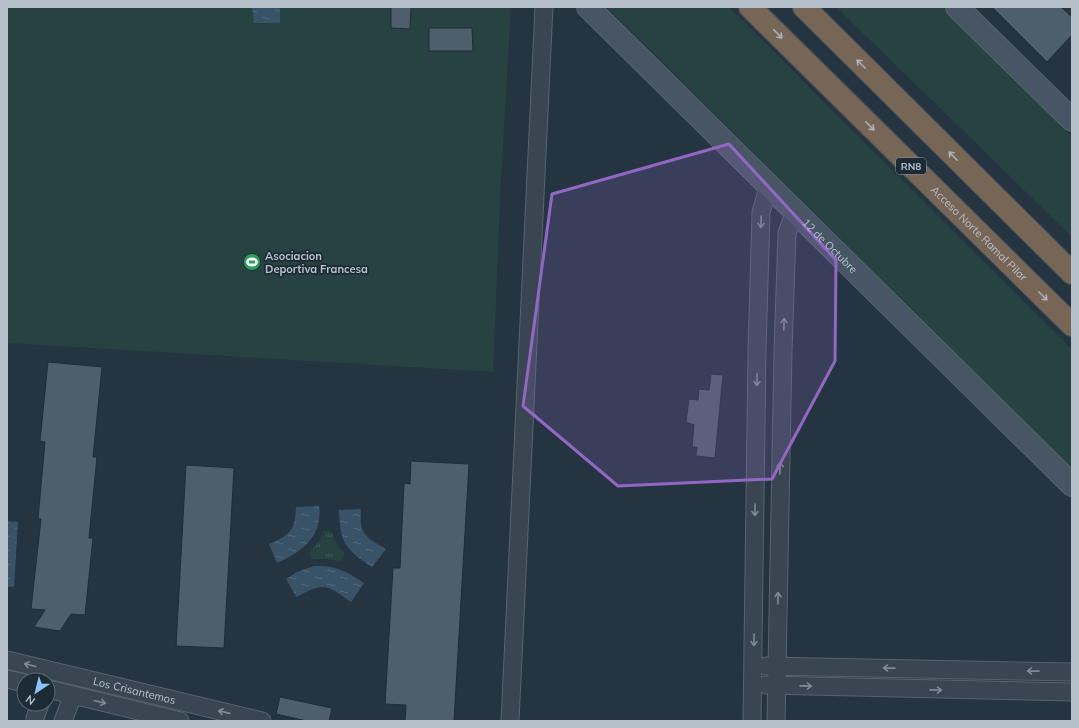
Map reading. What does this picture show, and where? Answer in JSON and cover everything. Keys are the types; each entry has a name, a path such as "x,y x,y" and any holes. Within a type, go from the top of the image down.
{"highway":[{"name":"Acceso Norte Ramal Pilar","path":"750,7 1072,324"},
{"path":"804,7 1072,273"},
{"path":"981,184 1072,260"}],"street":[{"path":"510,721 544,7"},
{"name":"12 de Octubre","path":"588,7 769,184 794,211 1072,485"},
{"path":"957,7 1072,120"},
{"path":"752,721 757,351 761,212 769,184"},
{"path":"776,721 783,351 787,233 794,211"},
{"path":"757,351 783,351"},
{"name":"Los Crisantemos","path":"7,660 262,721"},
{"path":"753,666 776,665 1072,672"},
{"path":"61,673 60,692 63,721"},
{"path":"753,685 1072,692"},
{"name":"Los Crisantemos","path":"60,692 174,719"},
{"path":"172,699 174,719"}],"highlighted area":[{"path":"729,144 836,260 835,361 772,479 618,486 523,406 552,194"}],"green space":[{"name":"Asociacion Deportiva Francesa","path":"7,7 511,7 501,180 493,372 7,343"},
{"path":"607,7 729,7 1072,349 1072,470"},
{"path":"836,7 942,7 1072,137 1072,237"},
{"path":"323,531 332,531 338,547 345,553 340,561 311,559 309,553 320,540"}],"water":[{"path":"252,7 280,7 280,23 254,23"},
{"path":"319,506 318,526 309,542 295,554 277,563 269,544 287,535 293,527 296,507"},
{"path":"361,509 362,530 373,541 386,549 372,567 350,550 343,538 341,530 339,510"},
{"path":"7,521 18,522 14,587 7,587"},
{"path":"314,566 335,568 352,575 364,583 351,602 335,591 324,587 313,589 296,597 286,579 297,572"}],"building":[{"path":"391,7 411,7 410,29 391,28"},
{"path":"992,7 1061,7 1072,17 1072,35 1047,62"},
{"path":"429,28 472,28 473,51 429,51"},
{"path":"48,362 102,367 93,457 97,457 89,538 93,538 85,615 71,614 60,631 34,627 45,610 31,609 41,519 38,519 45,442 40,441"},
{"path":"711,374 723,375 715,458 696,456 697,447 692,447 694,425 686,422 689,399 698,400 699,389 709,390"},
{"path":"411,461 469,464 454,721 405,721 406,705 385,704 393,568 400,568 404,483 410,484"},
{"path":"186,465 234,468 224,648 176,646"},
{"path":"280,697 332,708 329,721 307,721 276,714"}],"place":[{"name":"Asociacion Deportiva Francesa","path":"252,262"}]}
